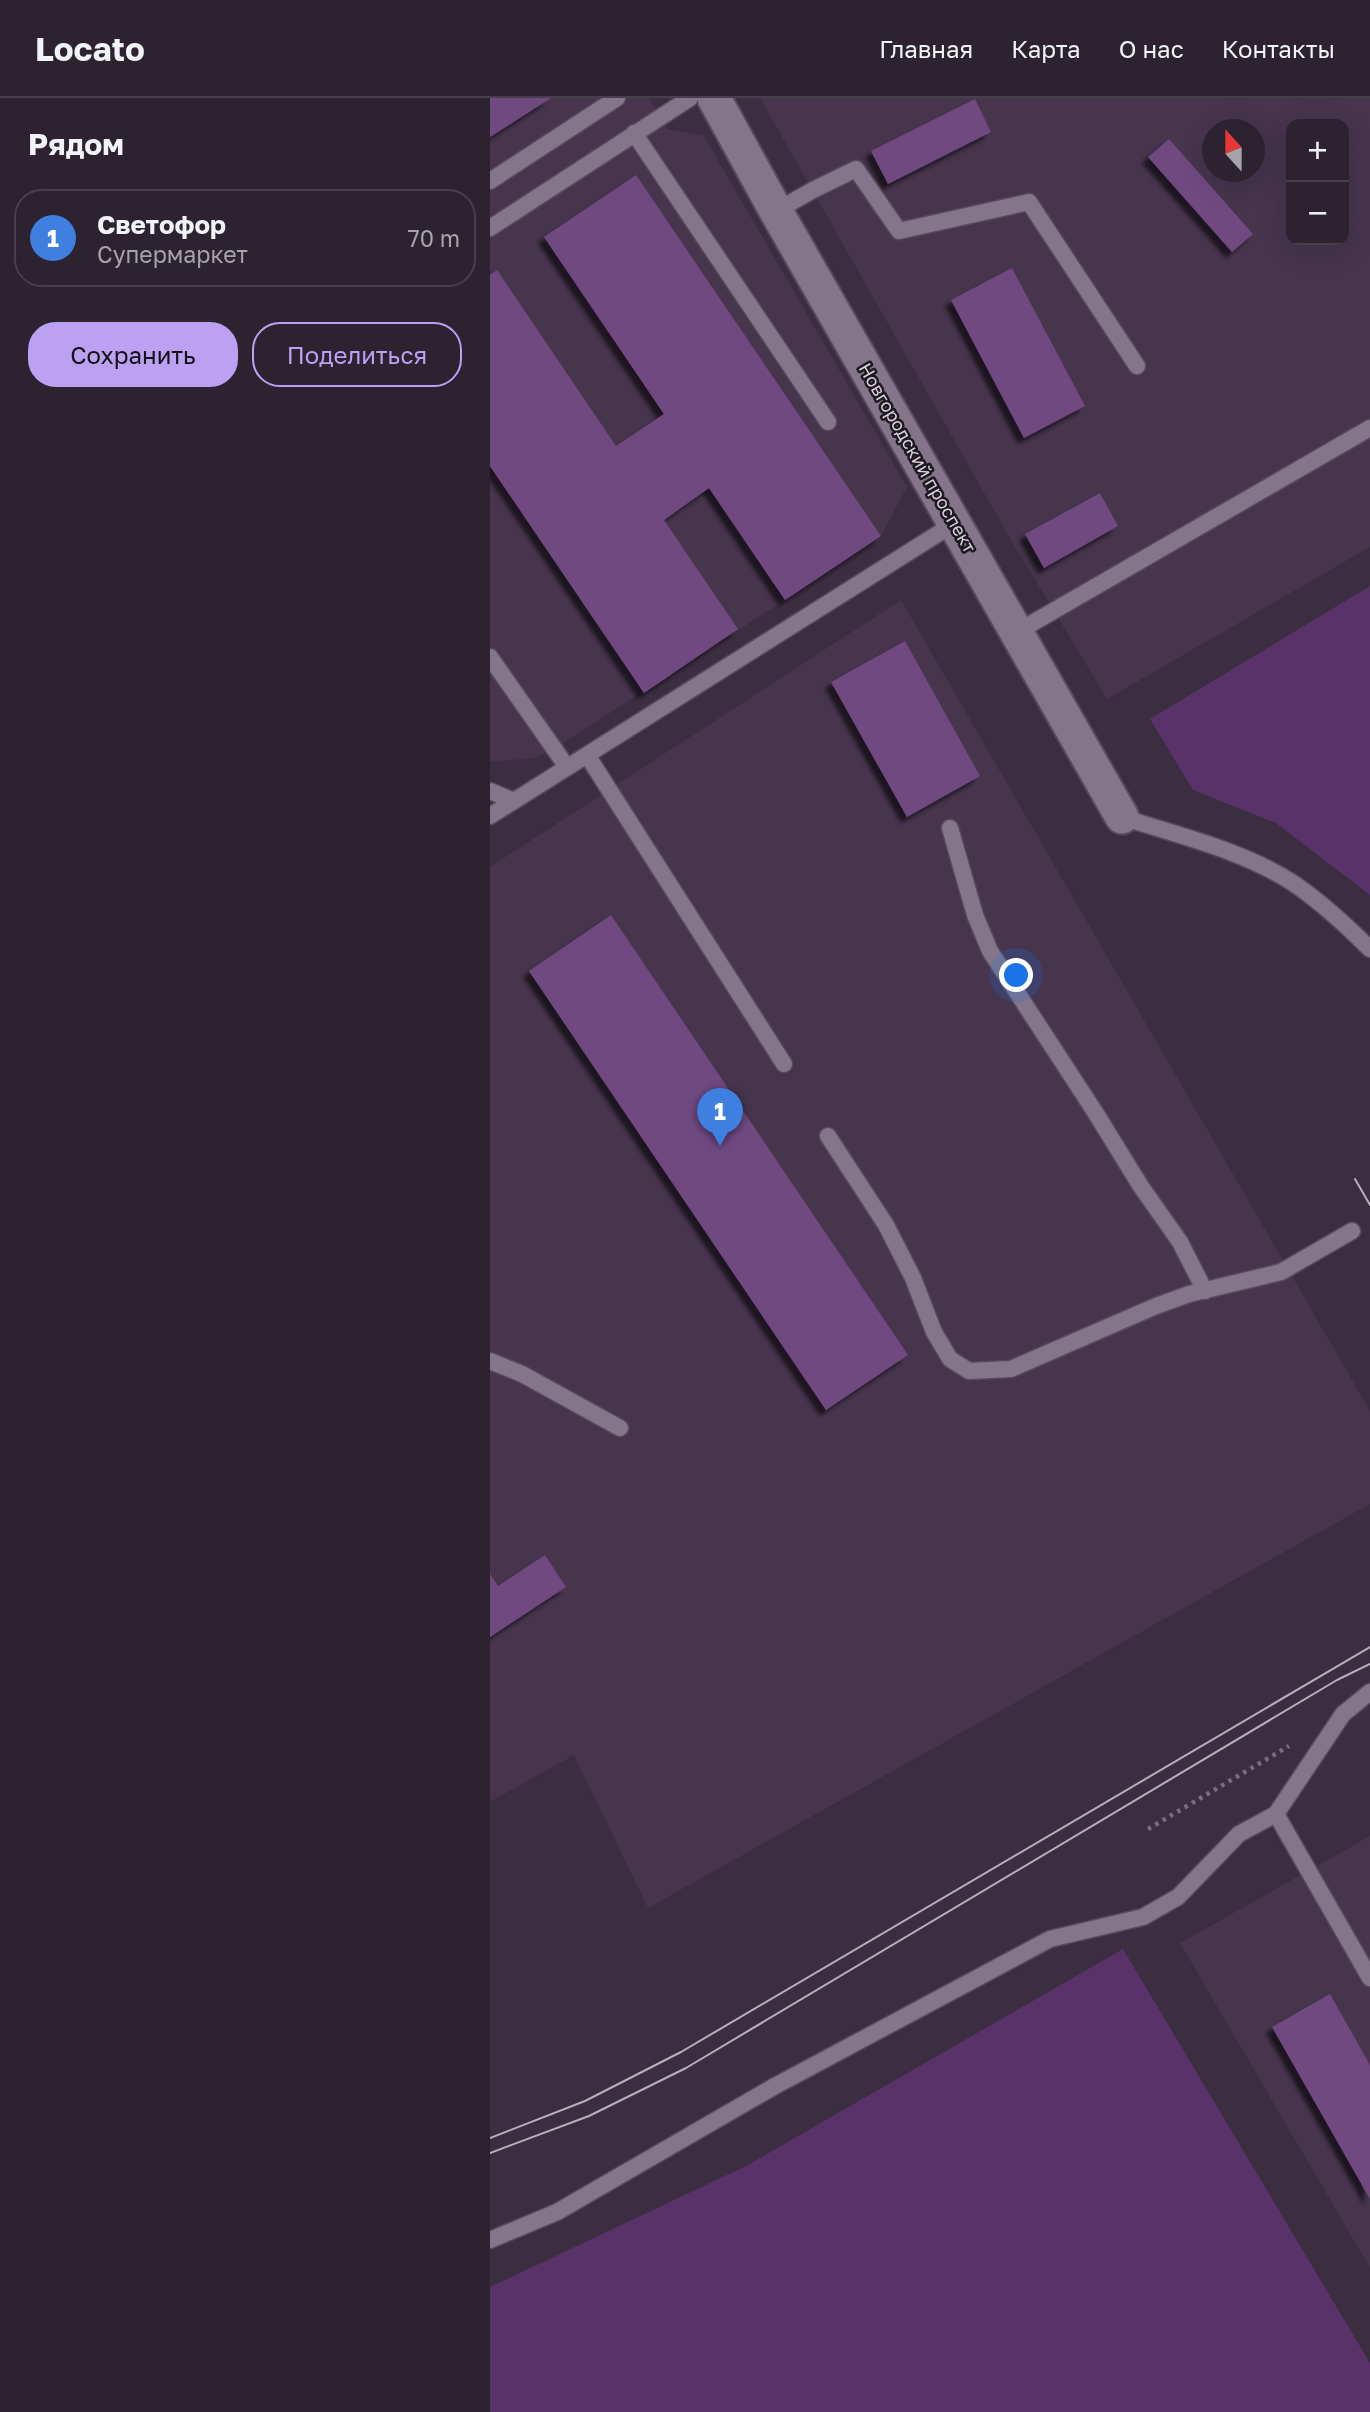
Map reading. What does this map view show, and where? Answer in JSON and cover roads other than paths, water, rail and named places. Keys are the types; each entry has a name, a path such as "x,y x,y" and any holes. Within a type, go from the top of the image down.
{"street":[{"name":"Новгородский проспект","path":"714,98 1122,817"}],"lane":[{"path":"490,181 617,98"},
{"path":"490,228 690,98"},
{"path":"634,133 828,422"},
{"path":"776,211 856,169 899,232 1029,202 1136,366"},
{"path":"1017,632 1370,428"},
{"path":"490,816 954,523"},
{"path":"490,657 567,767"},
{"path":"587,755 784,1063"},
{"path":"490,791 514,801"},
{"path":"1122,817 1241,856 1291,882 1336,916 1370,949"},
{"path":"950,828 975,915 990,951 1140,1185 1180,1242 1205,1292"},
{"path":"828,1136 886,1225 913,1278 934,1332 950,1359 969,1371 1011,1369 1156,1306 1281,1272 1352,1231"},
{"path":"490,1361 522,1374 620,1428"},
{"path":"490,2240 557,2212 775,2086 1050,1938 1143,1917 1178,1897 1239,1834 1276,1814 1343,1714 1370,1692"},
{"path":"1276,1814 1370,1978"}],"tram line":[{"path":"1355,1179 1370,1205"},
{"path":"490,2138 585,2101 681,2052 1370,1647"},
{"path":"490,2153 589,2116 686,2068 1337,1680 1370,1664"}],"place":[{"name":"Светофор","path":"720,1146"}]}
